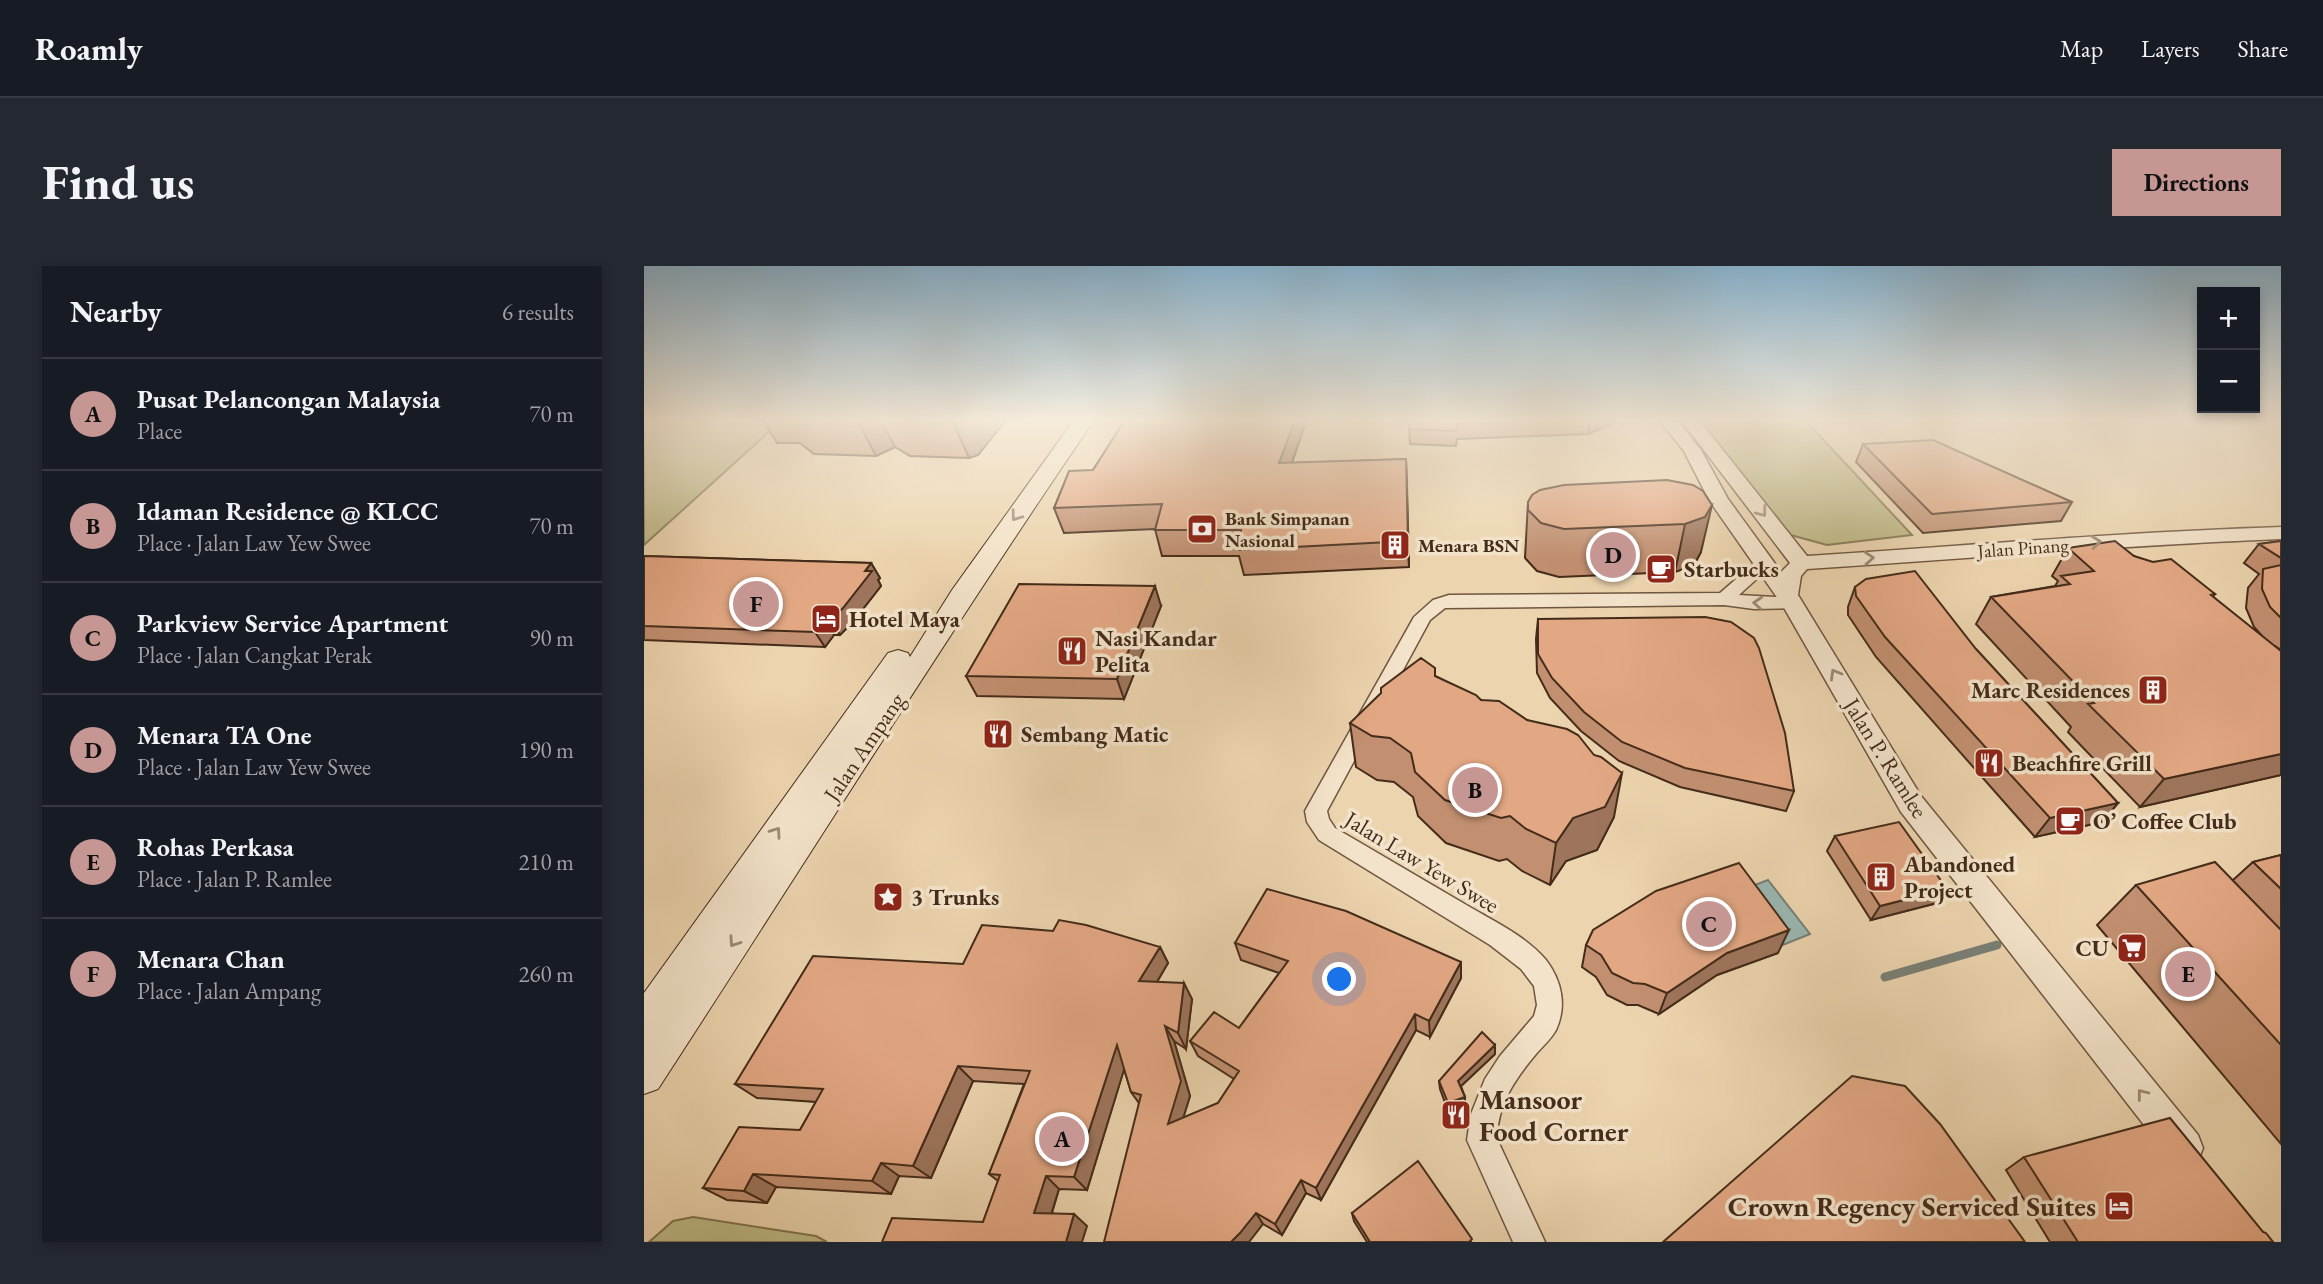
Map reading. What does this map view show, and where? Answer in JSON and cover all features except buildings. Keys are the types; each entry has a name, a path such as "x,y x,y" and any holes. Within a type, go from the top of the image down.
{"main road":[{"name":"Jalan Ampang","path":"644,1024 1032,466"},
{"name":"Jalan Ampang","path":"644,1075 916,670 961,596 1052,466"}],"street":[{"name":"Jalan P. Ramlee","path":"1700,466 1719,500 1763,565 1790,599 1911,804 2203,1170"},
{"path":"1725,466 1801,563 1790,575 1790,599"},
{"name":"Jalan Pinang","path":"1801,563 2048,547 2137,538 2281,533"},
{"path":"1724,598 1763,565"},
{"name":"Jalan Law Yew Swee","path":"1529,1242 1482,1140 1480,1122 1504,1071 1547,1021 1550,996 1542,973 1525,954 1499,937 1327,834 1318,822 1316,811 1423,617 1439,604 1449,601 1724,598 1755,604 1790,599"}],"shaded area":[{"path":"644,466 732,466 644,545"},
{"path":"1732,466 1847,466 1912,535 1827,545 1787,534"},
{"path":"693,1217 816,1236 827,1242 649,1242 673,1221"}],"water":[{"path":"1768,880 1810,934 1775,948 1734,893"}],"waterway":[{"path":"1885,977 1997,945"}],"place":[{"name":"Bank Simpanan Nasional","path":"1202,529"},
{"name":"Menara BSN","path":"1395,545"},
{"name":"Menara TA One","path":"1613,555"},
{"name":"Starbucks","path":"1661,569"},
{"name":"Menara Chan","path":"756,604"},
{"name":"Hotel Maya","path":"826,619"},
{"name":"Nasi Kandar Pelita","path":"1072,651"},
{"name":"Marc Residences","path":"2153,690"},
{"name":"Sembang Matic","path":"998,734"},
{"name":"Beachfire Grill","path":"1989,763"},
{"name":"Idaman Residence @ KLCC","path":"1475,790"},
{"name":"O’ Coffee Club","path":"2070,821"},
{"name":"Abandoned Project","path":"1881,877"},
{"name":"3 Trunks","path":"888,897"},
{"name":"Parkview Service Apartment","path":"1709,924"},
{"name":"CU","path":"2132,948"},
{"name":"Rohas Perkasa","path":"2188,974"},
{"name":"Mansoor Food Corner","path":"1456,1115"},
{"name":"Pusat Pelancongan Malaysia","path":"1062,1139"},
{"name":"Crown Regency Serviced Suites","path":"2119,1206"}]}
